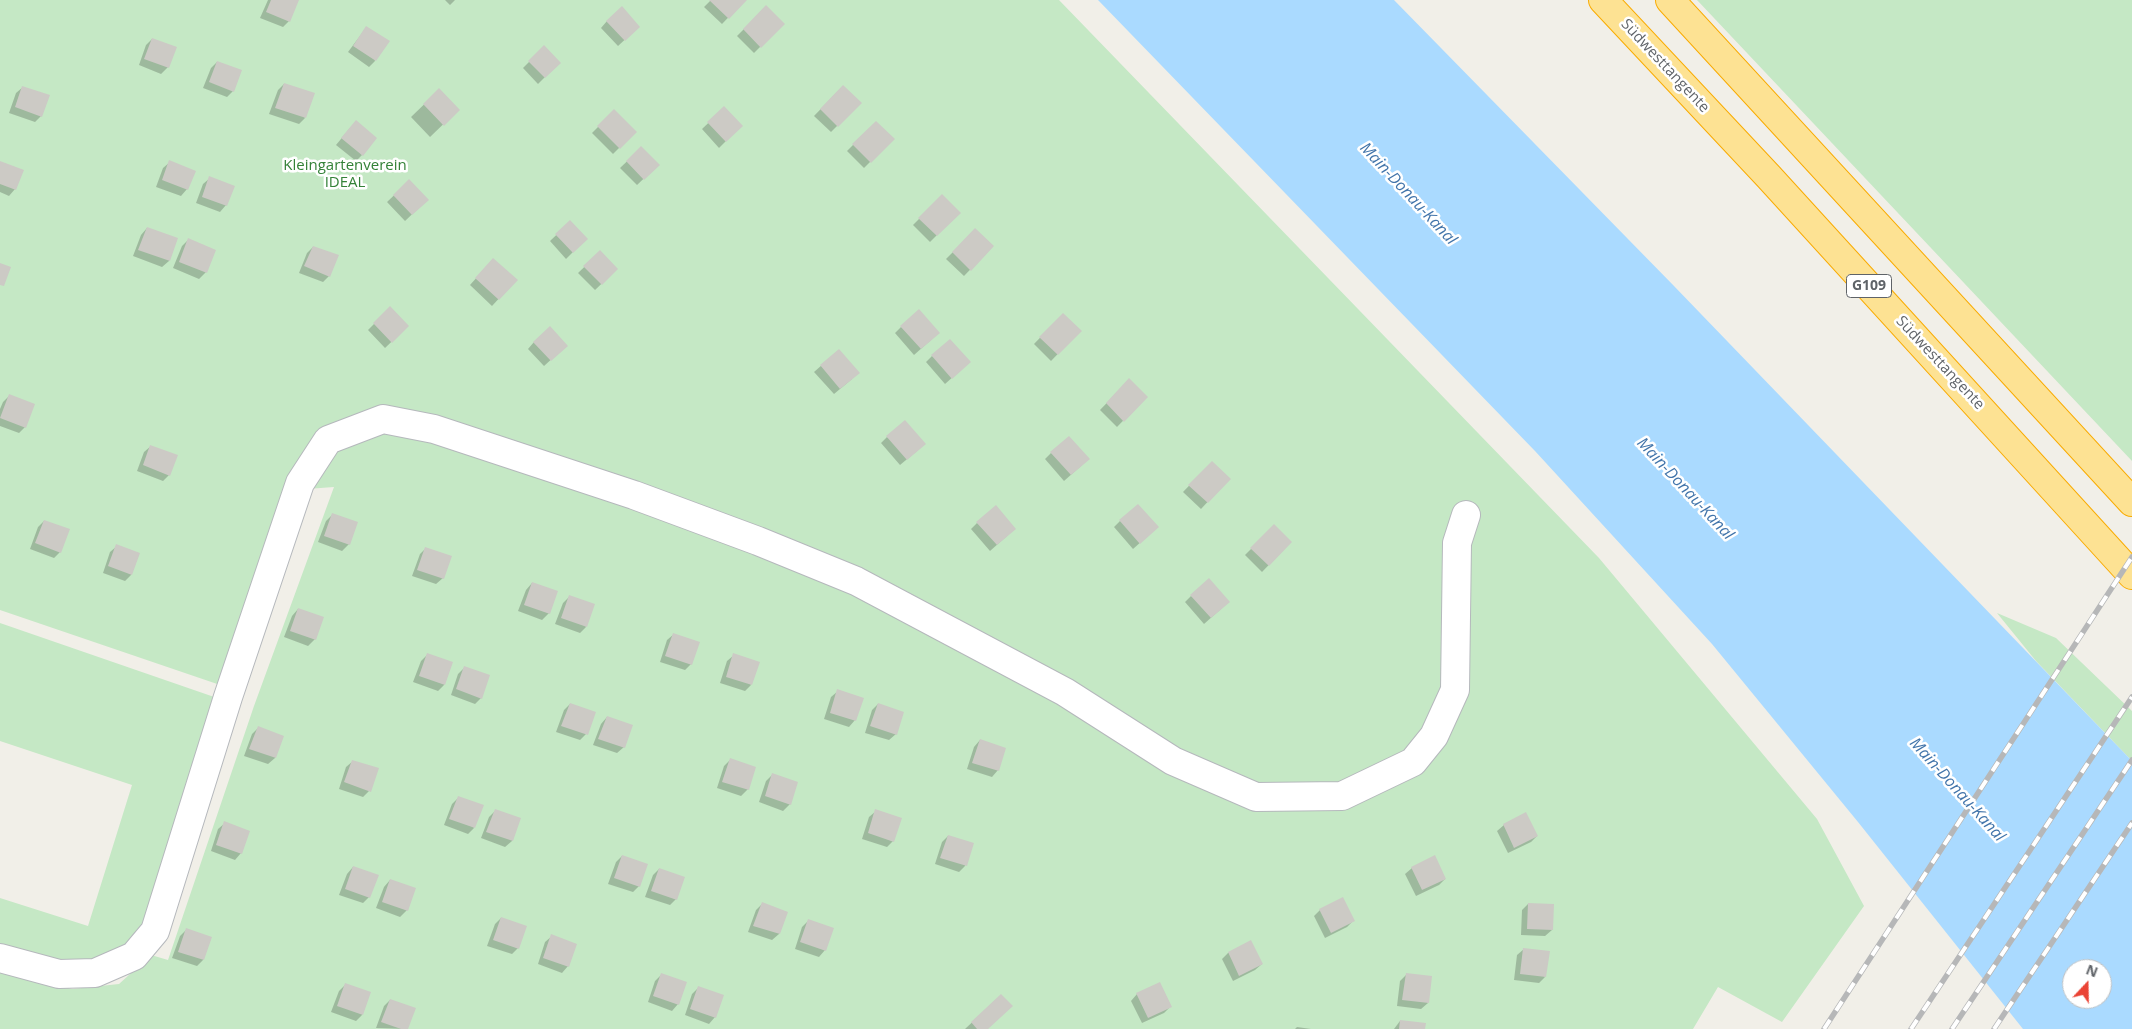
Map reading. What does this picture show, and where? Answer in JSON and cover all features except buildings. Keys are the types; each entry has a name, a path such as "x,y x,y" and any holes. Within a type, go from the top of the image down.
{"highway":[{"name":"Südwesttangente","path":"1603,0 1782,191 2132,574"},
{"path":"1670,0 2132,502"}],"lane":[{"path":"0,958 59,974 96,973 134,956 155,932 228,697 300,483 328,440 383,419 434,429 634,495 758,541 856,581 1066,692 1173,761 1256,797 1342,796 1413,762 1434,736 1455,690 1457,542 1466,515"}],"green space":[{"name":"Kleingartenverein IDEAL","path":"0,0 1059,0 1599,558 1817,819 1864,906 1782,1022 1718,987 1693,1029 0,1029 0,970 72,989 119,984 151,955 168,960 254,706 334,487 293,490 226,687 0,610"},
{"path":"1697,0 2132,0 2132,461"},
{"path":"1997,613 2056,638 2132,711 2132,761 2036,661"},
{"path":"0,623 220,699 140,937 121,955 80,966 0,947 0,898 88,926 132,785 0,741"}],"water":[{"name":"Main-Donau-Kanal","path":"1098,0 1394,0 1674,286 2132,761 2132,1029 2023,1029 1858,822 1712,644 1535,451"}],"railway":[{"path":"1824,1029 2132,557"},
{"path":"1911,1029 2132,697"},
{"path":"1952,1029 2132,760"},
{"path":"1994,1029 2132,823"}]}
